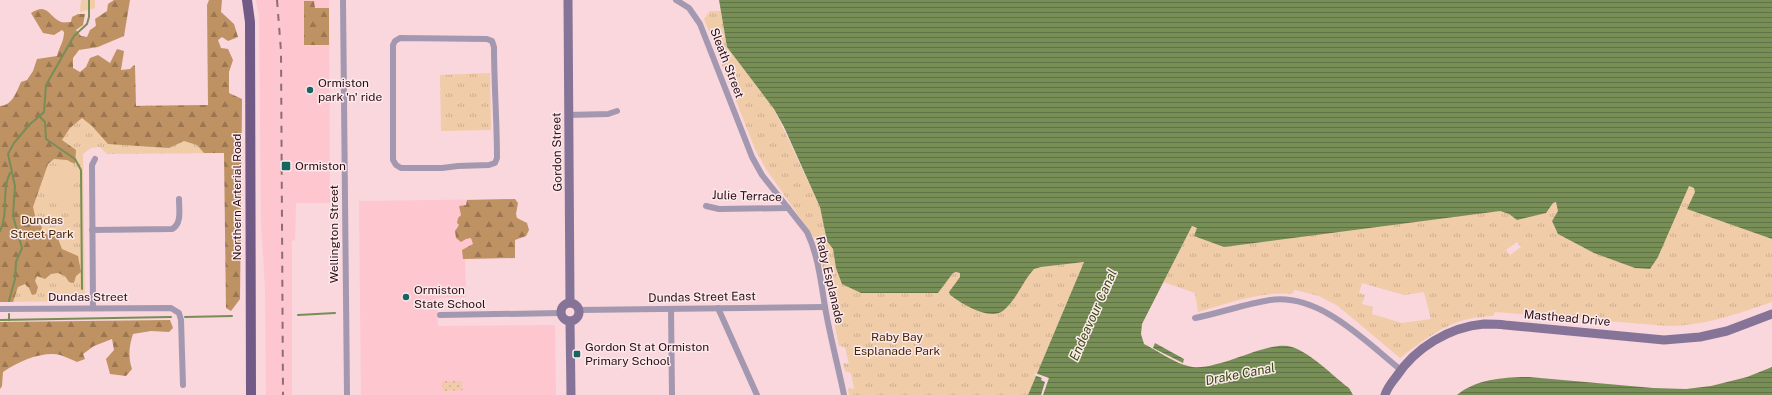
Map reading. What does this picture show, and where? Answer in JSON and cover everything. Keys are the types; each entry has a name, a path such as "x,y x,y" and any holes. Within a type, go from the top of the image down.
{"main road":[{"name":"Northern Arterial Road","path":"248,0 250,22 251,395"}],"street":[{"name":"Wellington Street","path":"343,0 347,395"},
{"name":"Gordon Street","path":"568,0 570,303"},
{"name":"Sleath Street","path":"676,0 689,8 700,24 745,142"},
{"path":"400,38 487,39 492,41 494,47 494,89 496,102 497,158 495,163 489,165 442,168 401,168 396,165 393,160 393,45 395,41 400,38"},
{"path":"568,115 608,114 617,111"},
{"name":"Raby Esplanade","path":"745,142 762,175 807,232 811,240 844,395"},
{"path":"93,308 92,165 95,159"},
{"path":"92,230 172,229 179,223 179,199"},
{"name":"Julie Terrace","path":"706,206 719,209 788,208"},
{"path":"1195,318 1270,300 1294,301 1311,305 1332,315 1401,370"},
{"path":"570,303 575,305 578,310 577,318 570,321 563,318 561,312 564,305 570,303"},
{"name":"Dundas Street East","path":"578,310 825,307"},
{"name":"Dundas Street","path":"0,309 171,308 179,313 181,320 183,385"},
{"path":"718,308 757,395"},
{"path":"671,309 672,395"},
{"path":"440,315 561,312"},
{"name":"Masthead Drive","path":"1385,395 1401,370 1416,353 1430,343 1465,327 1484,324 1506,325 1664,340 1700,337 1727,331 1772,314"},
{"path":"570,321 571,395"}],"shaded area":[{"path":"256,0 329,0 330,203 296,203 295,240 292,241 292,395 266,395 265,288 261,220 259,16"},
{"name":"Ormiston State School","path":"515,199 515,258 465,259 466,297 437,298 438,326 555,325 556,395 361,395 359,201"}],"green space":[{"path":"81,0 95,0 95,8 80,12"},
{"path":"114,0 130,0 124,36 98,47 79,50 73,58 73,68 80,72 86,67 90,58 98,55 110,63 117,49 124,51 121,70 130,69 134,65 135,66 136,106 208,105 207,5 209,0 222,0 221,12 234,24 238,37 228,41 222,37 218,40 221,48 228,49 233,60 229,72 229,93 242,99 240,299 231,311 226,308 224,153 204,153 197,145 184,141 169,148 108,144 92,126 82,118 70,128 62,140 76,150 75,164 67,160 54,159 48,164 33,207 36,220 41,222 42,230 50,237 57,236 62,249 78,256 81,272 76,276 74,283 69,282 65,276 58,273 51,274 45,279 37,276 35,281 38,287 36,294 32,295 29,288 25,284 18,287 13,302 0,302 0,106 8,104 11,101 21,82 27,80 33,71 37,59 57,56 64,36 64,32 62,30 54,35 43,33 31,13 37,10 45,9 61,22 71,22 72,17 78,14 85,14 83,25 76,30 81,36 87,37 90,30 96,26 95,19 107,11 108,4"},
{"path":"304,1 314,1 315,8 329,8 329,45 304,45"},
{"name":"Raby Bay Esplanade Park","path":"710,11 721,11 727,47 774,109 820,207 827,241 833,249 836,268 861,293 938,293 953,273 956,272 960,273 960,277 949,292 950,296 980,312 1034,269 1084,262 1028,395 849,395 848,388 854,389 851,373 845,371 843,363 849,364 845,347 839,346 827,286 815,239 766,169 755,149 704,19"},
{"path":"490,73 491,130 441,131 440,75"},
{"name":"Dundas Street Park","path":"224,105 224,153 107,154 100,147 91,148 83,154 85,301 0,302 0,106"},
{"path":"74,165 74,201 49,201 48,166"},
{"path":"1689,186 1695,188 1695,192 1688,209 1772,239 1772,302 1734,315 1709,321 1696,324 1669,326 1495,312 1493,316 1471,318 1449,325 1432,335 1400,358 1338,306 1319,296 1295,290 1292,294 1268,294 1256,296 1198,312 1195,293 1163,282 1192,226 1197,228 1195,236 1500,211 1509,214 1557,202 1558,211 1552,221 1687,188","holes":["1517,242 1521,247 1510,255 1506,250","1362,283 1404,295 1424,292 1431,319 1402,323 1372,314 1373,307 1362,304 1365,295 1359,293"]},
{"path":"515,199 518,203 516,214 517,218 527,223 529,230 526,236 515,240 515,258 463,259 462,250 473,244 471,238 461,242 456,238 455,231 459,225 457,223 458,218 461,215 459,206 466,205 467,200"},
{"path":"170,320 173,328 169,332 151,331 133,334 130,352 132,369 126,376 110,374 106,359 114,350 112,339 94,346 83,354 85,359 77,362 56,354 46,354 21,362 3,372 2,386 0,389 0,322"},
{"path":"442,381 461,381 463,390 443,391"}],"water":[{"path":"719,0 1772,0 1772,239 1687,209 1695,192 1694,188 1689,186 1658,257 1650,269 1635,268 1594,253 1558,234 1552,221 1558,211 1556,202 1553,203 1546,213 1517,220 1509,214 1500,211 1224,247 1194,236 1197,228 1192,226 1142,324 1141,334 1144,344 1177,362 1188,366 1199,367 1213,365 1269,348 1282,346 1292,347 1307,354 1322,365 1349,388 1353,395 1028,395 1084,262 1034,269 1008,306 998,313 992,314 984,313 969,307 950,295 949,292 960,277 960,273 956,272 953,273 938,293 861,293 842,284 836,268 833,249 827,241 820,207 784,127 774,109 727,47"},
{"path":"1155,343 1184,359 1183,363 1153,348"},
{"path":"1772,367 1772,395 1457,395 1473,385 1482,382 1501,378 1520,377 1653,388 1686,389 1711,386 1747,377"}],"pier":[{"path":"1035,373 1049,378 1043,395 1041,395 1045,382 1041,380 1042,378 1034,375"}],"waterway":[{"path":"9,301 15,279 16,262 22,248 13,216 15,186 8,154 14,143 29,125 44,112 46,85 74,36 87,24 89,17 89,0"},
{"path":"40,117 45,122 46,139 75,159 81,170 82,289"},
{"path":"0,231 3,224 6,187 10,173"},
{"path":"298,315 335,313"},
{"path":"9,314 9,320"},
{"path":"185,317 232,316"},
{"path":"0,320 171,317"}],"railway":[{"path":"277,0 281,51 283,395"}],"place":[{"name":"Ormiston park 'n' ride","path":"310,90"},
{"name":"Ormiston","path":"286,166"},
{"name":"Ormiston State School","path":"406,297"},
{"name":"Gordon St at Ormiston Primary School","path":"577,354"}],"water label":[{"name":"Endeavour Canal","path":"1093,315"},
{"name":"Drake Canal","path":"1240,374"}]}
